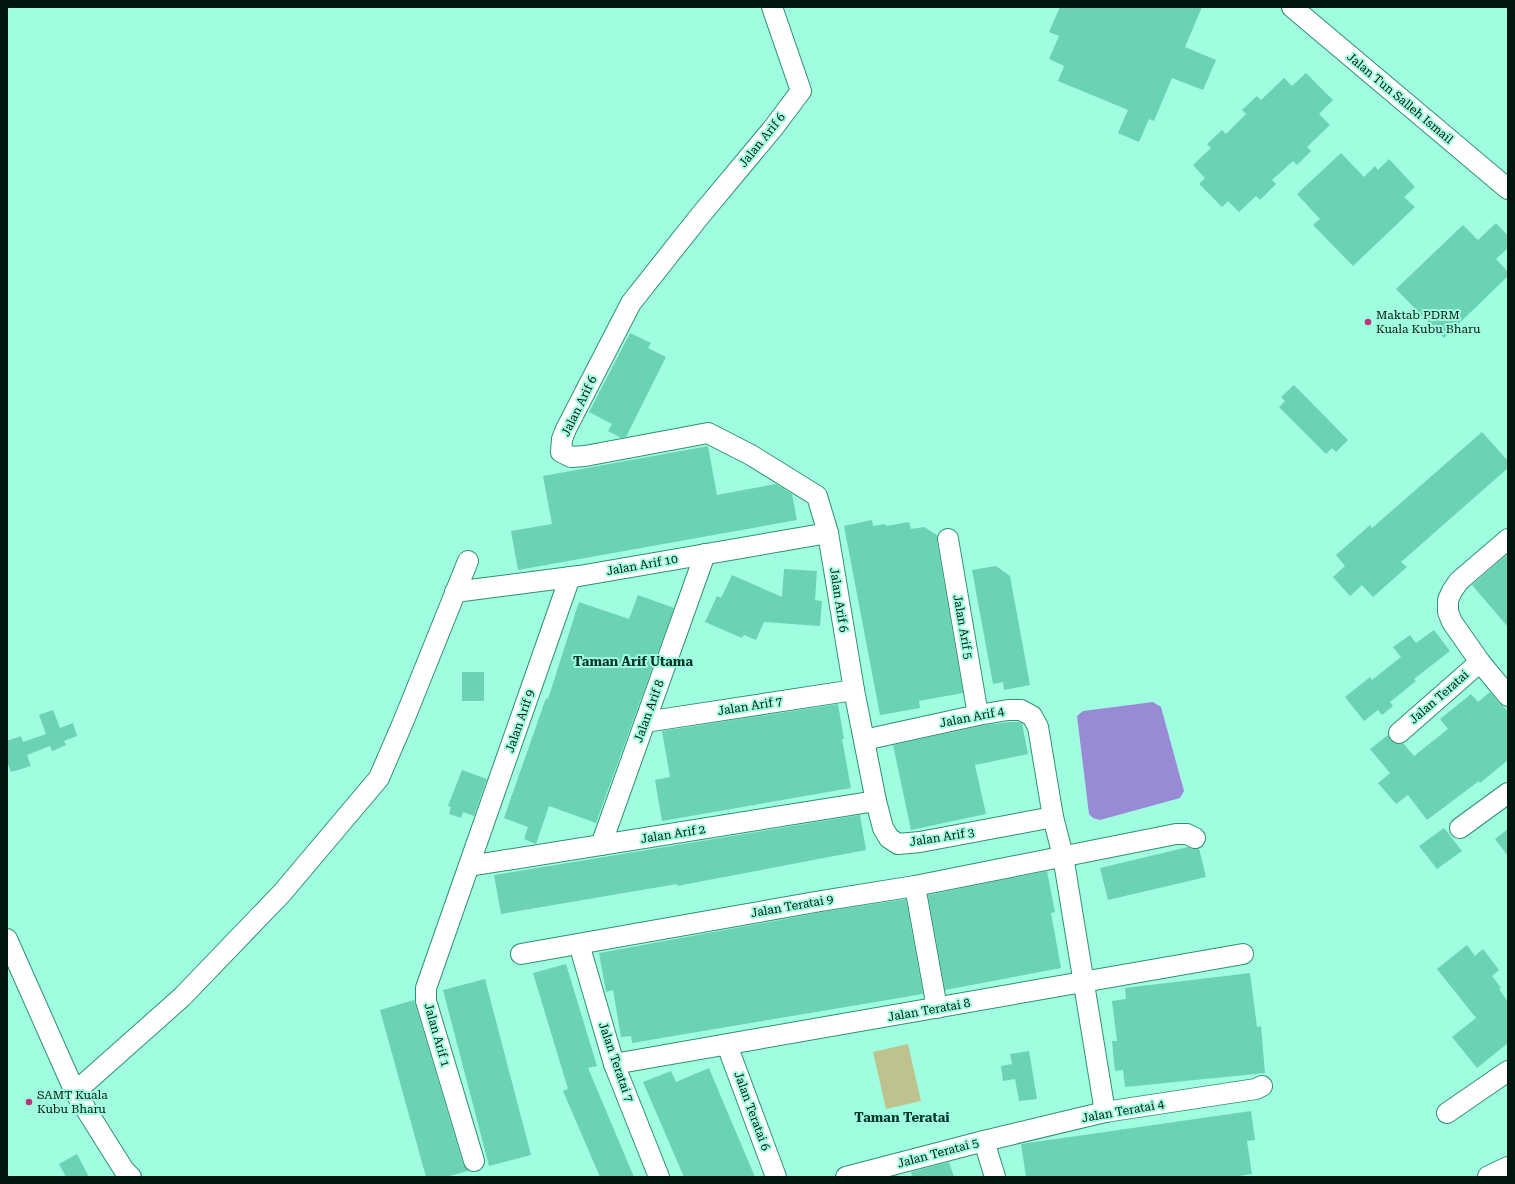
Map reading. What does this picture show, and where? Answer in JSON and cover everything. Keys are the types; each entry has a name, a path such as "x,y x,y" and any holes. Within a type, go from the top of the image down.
{"main road":[{"path":"1489,1177 1508,1168"}],"street":[{"name":"Jalan Arif 6","path":"772,7 800,91 774,127 699,217 631,303 566,429 562,439 562,452 571,457 585,456 708,433 751,455 817,496 828,533 854,690"},
{"name":"Jalan Tun Salleh Ismail","path":"1292,7 1508,189"},
{"name":"Jalan Arif 10","path":"455,592 570,577 828,533"},
{"name":"Jalan Arif 5","path":"948,539 978,715"},
{"path":"1508,539 1459,581 1448,600 1448,612 1452,622 1480,662 1508,696"},
{"name":"Jalan Arif 8","path":"601,846 705,554"},
{"path":"75,1092 182,997 282,893 379,778 468,561"},
{"name":"Jalan Arif 9","path":"469,866 570,577"},
{"name":"Jalan Teratai","path":"1399,733 1480,662"},
{"name":"Jalan Arif 7","path":"645,722 854,690"},
{"name":"Jalan Arif 3","path":"854,690 882,828 889,838 898,844 920,842 1053,817"},
{"name":"Jalan Arif 4","path":"864,740 978,715 1008,710 1021,710 1032,716 1038,727 1053,817 1063,856 1105,1112"},
{"path":"1460,828 1506,798"},
{"name":"Jalan Arif 2","path":"469,866 876,801"},
{"name":"Jalan Teratai 9","path":"521,954 821,901 915,886 1176,834 1187,834 1195,838"},
{"name":"Jalan Arif 1","path":"469,866 426,988 426,1001 474,1161"},
{"path":"915,886 937,1008"},
{"path":"7,939 75,1092 124,1170 131,1177"},
{"name":"Jalan Teratai 7","path":"579,944 614,1064 659,1177"},
{"name":"Jalan Teratai 8","path":"614,1064 1243,954"},
{"name":"Jalan Teratai 6","path":"727,1045 776,1177"},
{"path":"1447,1113 1508,1071"},
{"name":"Jalan Teratai 4","path":"984,1140 1105,1112 1256,1089 1262,1086"},
{"path":"984,1140 995,1177"},
{"name":"Jalan Teratai 5","path":"846,1177 984,1140"}],"green space":[{"path":"908,1044 921,1101 886,1109 873,1052"}],"shaded area":[{"path":"1153,702 1161,707 1184,791 1180,798 1100,820 1093,818 1089,814 1077,716 1083,711"}],"building":[{"path":"1060,7 1202,7 1185,47 1216,60 1203,90 1172,78 1154,121 1149,119 1139,142 1118,133 1128,110 1058,81 1064,66 1049,59 1059,36 1049,32"},
{"path":"1306,73 1333,100 1319,114 1330,125 1307,147 1311,151 1297,165 1293,161 1272,180 1276,184 1260,200 1256,196 1239,212 1228,201 1222,207 1199,184 1205,178 1193,165 1211,148 1207,144 1222,130 1226,134 1246,114 1242,110 1257,96 1261,100 1284,78 1292,86"},
{"path":"1341,153 1364,177 1375,166 1378,170 1389,159 1415,187 1404,197 1415,207 1353,266 1313,225 1320,219 1297,194"},
{"path":"1496,223 1508,236 1508,248 1496,259 1508,272 1508,276 1444,338 1396,289 1463,225 1478,240"},
{"path":"630,333 651,343 648,348 666,357 626,437 621,438 608,431 612,424 589,412"},
{"path":"1294,385 1348,440 1336,452 1332,448 1326,454 1279,407 1285,401 1281,397"},
{"path":"1482,432 1508,461 1508,468 1401,562 1407,567 1373,597 1362,585 1350,596 1333,577 1345,566 1336,555 1370,525 1372,528"},
{"path":"708,446 717,495 776,484 792,494 797,520 518,570 511,531 552,524 543,476"},
{"path":"872,520 873,526 885,524 886,526 909,522 911,529 924,527 937,535 963,693 919,701 920,708 880,715 844,526"},
{"path":"1508,554 1508,627 1472,585"},
{"path":"996,566 1010,576 1030,685 1004,690 1003,682 993,684 972,570"},
{"path":"784,569 817,571 815,600 822,601 820,626 764,622 756,640 744,635 742,638 705,622 717,596 721,598 732,575 782,597"},
{"path":"638,595 674,608 596,823 549,806 536,844 524,839 528,827 504,818 546,698 548,699 579,602 629,619"},
{"path":"1434,630 1450,651 1414,679 1416,681 1390,702 1393,706 1382,715 1378,710 1364,721 1345,697 1370,677 1372,680 1401,657 1393,647 1410,635 1416,643"},
{"path":"462,672 484,672 484,701 462,701"},
{"path":"1490,692 1508,711 1508,760 1480,783 1479,781 1427,820 1408,795 1396,804 1378,783 1390,773 1370,749 1388,735 1390,740 1395,744 1403,743 1414,756 1448,729 1440,719 1471,694 1478,702"},
{"path":"838,704 844,739 842,739 851,788 662,821 655,780 670,777 662,731"},
{"path":"53,710 60,728 73,723 77,736 64,741 66,745 52,751 50,746 27,755 31,766 11,772 7,761 7,741 21,736 23,742 46,734 39,715"},
{"path":"1009,722 1022,723 1028,754 975,765 986,814 911,830 893,745 980,726"},
{"path":"462,770 487,779 474,816 463,812 461,818 449,814 451,807 448,806"},
{"path":"860,815 866,850 677,886 677,884 501,914 494,875"},
{"path":"1444,828 1462,851 1437,869 1419,846"},
{"path":"1508,829 1508,856 1495,839"},
{"path":"1188,847 1195,849 1199,848 1206,877 1108,900 1100,868"},
{"path":"1047,871 1055,912 1051,913 1061,968 945,990 928,895"},
{"path":"906,899 923,994 632,1043 631,1036 621,1037 613,990 606,992 599,953 823,912"},
{"path":"1467,945 1475,956 1483,949 1499,970 1492,976 1501,988 1499,989 1508,1002 1508,1043 1477,1068 1452,1037 1476,1018 1437,969"},
{"path":"566,964 597,1066 588,1068 634,1177 600,1177 563,1091 568,1089 533,973"},
{"path":"1250,973 1257,1027 1261,1026 1265,1073 1125,1087 1123,1070 1115,1071 1112,1041 1117,1041 1112,1001 1126,999 1125,988"},
{"path":"485,979 531,1155 489,1166 443,990"},
{"path":"414,1000 463,1164 468,1171 446,1177 426,1177 380,1010"},
{"path":"1029,1051 1037,1099 1019,1101 1015,1079 1003,1081 1001,1066 1012,1064 1010,1054"},
{"path":"709,1068 755,1177 684,1177 643,1082 671,1071 676,1082"},
{"path":"1251,1111 1255,1140 1247,1141 1252,1174 1233,1177 1026,1177 1021,1144"},
{"path":"77,1154 89,1177 66,1177 59,1164"},
{"path":"949,1162 954,1177 912,1177 911,1172"}],"place":[{"name":"Maktab PDRM Kuala Kubu Bharu","path":"1368,322"},
{"name":"SAMT Kuala Kubu Bharu","path":"29,1102"}],"district":[{"name":"Taman Arif Utama","path":"633,661"},
{"name":"Taman Teratai","path":"902,1117"}]}
